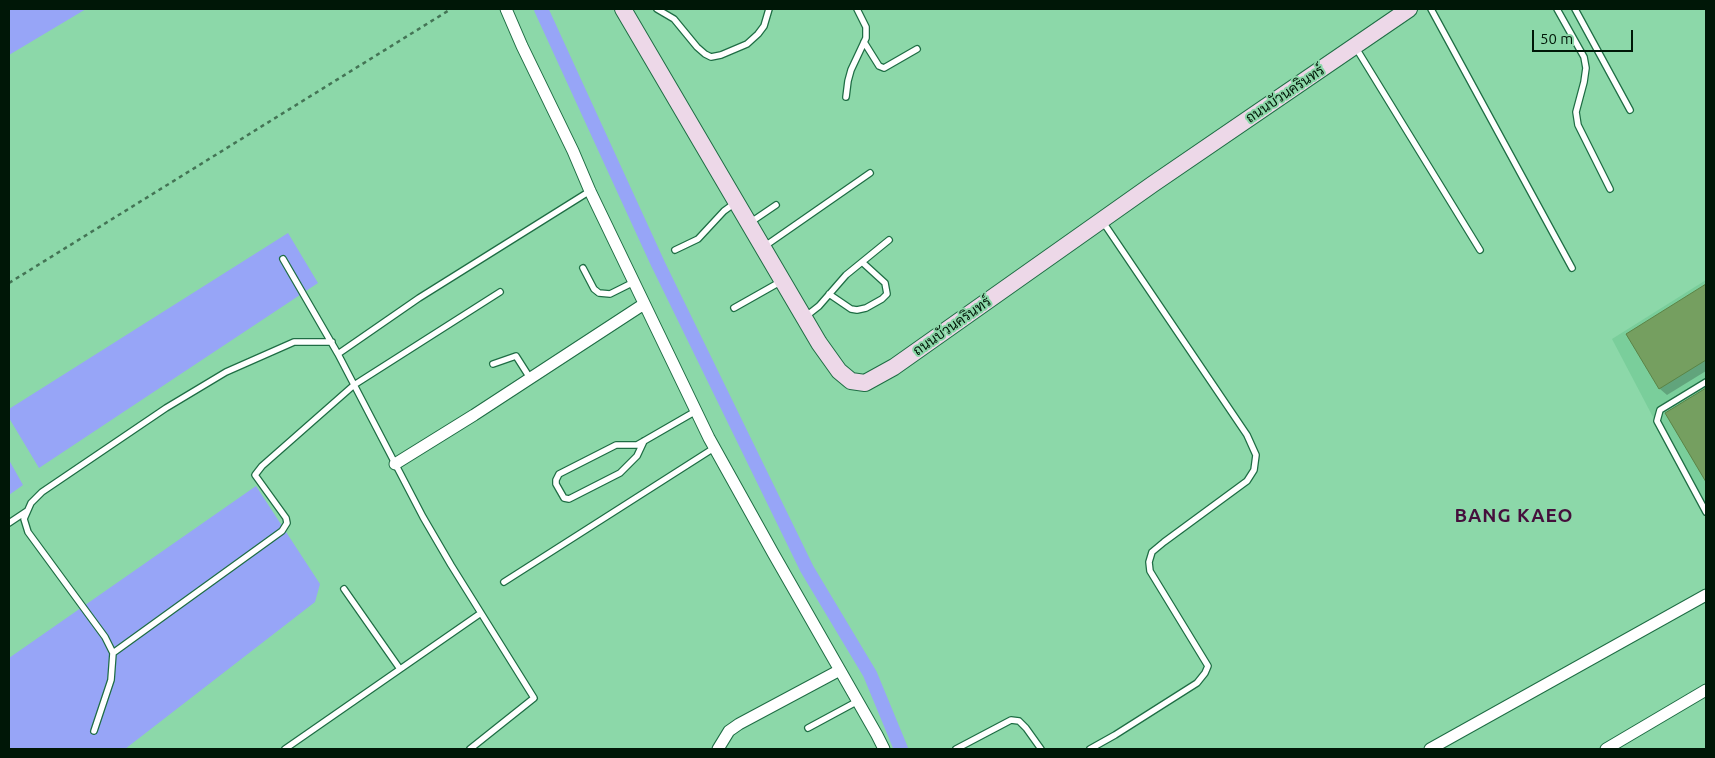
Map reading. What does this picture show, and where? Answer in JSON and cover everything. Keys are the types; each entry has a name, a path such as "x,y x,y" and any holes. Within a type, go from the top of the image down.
{"street":[{"path":"506,9 590,191 714,448 884,749"},
{"name":"ถนนบัวนครินทร์","path":"623,9 818,344 839,371 851,380 865,383 894,366 1409,9"},
{"path":"395,464 644,304"},
{"path":"1430,749 1706,595"},
{"path":"718,749 729,731 739,724 840,670"},
{"path":"1606,749 1706,690"}],"lane":[{"path":"657,9 674,19 697,47 711,57 747,44 764,26 769,9"},
{"path":"846,97 850,75 864,42 866,28 857,9"},
{"path":"1431,9 1572,268"},
{"path":"1557,9 1584,57 1586,68 1576,112 1578,125 1610,189"},
{"path":"1575,9 1630,110"},
{"path":"864,42 879,66 884,68 917,49"},
{"path":"1354,46 1480,250"},
{"path":"763,248 870,173"},
{"path":"338,354 419,298 590,191"},
{"path":"675,250 698,239 724,211 737,202"},
{"path":"749,224 776,205"},
{"path":"1090,749 1197,683 1206,673 1208,666 1150,571 1149,562 1152,552 1164,542 1247,481 1254,470 1256,455 1247,434 1102,221"},
{"path":"804,319 846,275 889,240"},
{"path":"283,259 332,342 423,517 534,698 470,749"},
{"path":"829,294 851,309 857,310 866,308 882,299 886,294 885,284 862,262"},
{"path":"583,268 594,289 599,293 610,294 634,282"},
{"path":"734,308 782,280"},
{"path":"113,653 282,531 287,523 286,518 255,475 262,466 354,385 500,292"},
{"path":"94,731 111,680 113,653 105,637 28,532 24,519 31,503 42,492 166,408 226,372 294,342 332,342"},
{"path":"493,364 516,356 530,378"},
{"path":"1706,382 1660,410 1657,421 1706,512"},
{"path":"644,441 637,456 620,473 569,498 564,498 556,484 556,478 559,474 616,445 631,446 644,441 696,411"},
{"path":"504,582 714,448"},
{"path":"9,523 28,510"},
{"path":"344,589 400,669"},
{"path":"285,749 481,613"},
{"path":"808,728 858,701"},
{"path":"956,749 1011,720 1019,721 1041,749"}],"path":[{"path":"9,284 451,9"}],"shaded area":[{"path":"1706,280 1706,518 1612,339"}],"water":[{"path":"9,9 86,9 9,55"},
{"path":"288,233 318,283 39,468 9,418 9,409"},
{"path":"9,460 23,485 9,495"},
{"path":"256,486 320,584 315,602 125,749 9,749 9,658"}],"building":[{"path":"1706,284 1706,360 1659,389 1626,334"},
{"path":"1706,388 1706,482 1665,413"}],"waterway":[{"path":"541,9 658,264 807,569 870,674 901,749"}],"district":[{"name":"BANG KAEO","path":"1514,516"}]}
